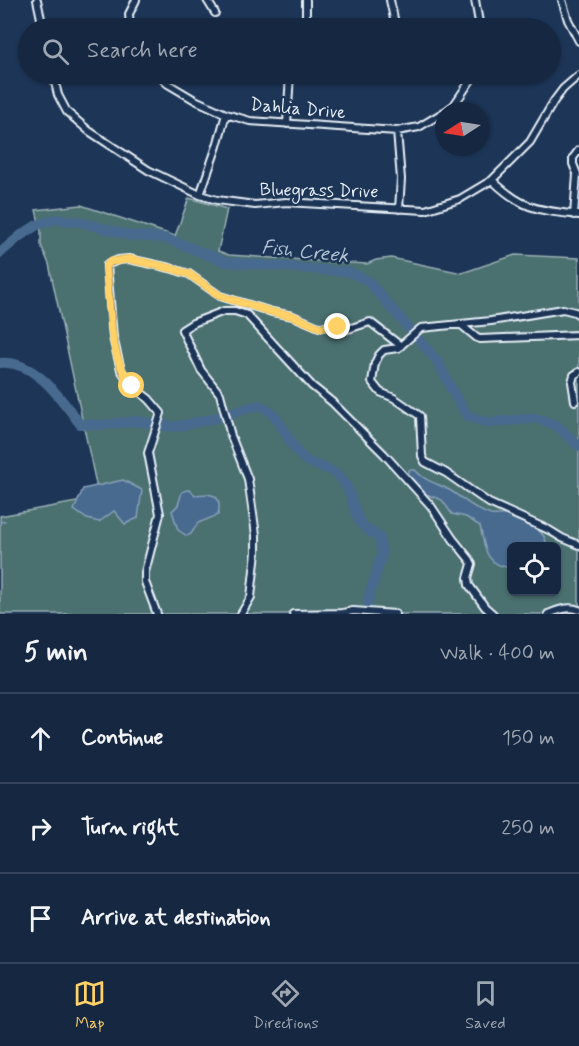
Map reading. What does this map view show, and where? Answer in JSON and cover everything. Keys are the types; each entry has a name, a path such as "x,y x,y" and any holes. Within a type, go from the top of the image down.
{"street":[{"path":"37,0 41,18"},
{"path":"207,0 215,13"},
{"path":"306,0 306,18"},
{"path":"390,0 394,18"},
{"path":"475,0 478,18"},
{"path":"562,0 568,20 579,41"},
{"path":"129,18 134,2"},
{"name":"Bluegrass Drive","path":"55,84 67,112 89,131 148,170 200,195 217,200 255,205 286,202 425,210 473,192 492,180 530,142 558,95 579,75"},
{"name":"Dahlia Drive","path":"168,84 195,100 226,114 250,121 397,131 419,127 435,118"},
{"path":"286,124 289,84"},
{"name":"Dahlia Drive","path":"456,102 468,84"},
{"path":"200,195 218,146 226,114"},
{"path":"397,131 401,179 399,209"},
{"path":"492,180 508,196 525,205 577,215 577,174 573,158 579,150"},
{"path":"157,614 145,582 145,572 160,514 148,453 160,417 158,408 137,392 121,370 113,337 106,267 110,262 129,259 170,268 189,274 220,296 293,316 319,327 348,329 370,322 402,345"},
{"path":"579,315 563,309 421,328 402,345 384,350 379,355 375,363 372,382 380,392 394,398 420,416 422,456 425,462 446,473 489,504 579,545"},
{"path":"240,614 251,597 256,535 248,479 234,447 220,394 201,370 182,330 192,323 235,310 247,315 312,386 332,402 384,454 431,506 470,560 472,568 468,582 472,591 493,614"},
{"path":"460,324 477,339 579,335"},
{"path":"575,401 572,382 574,375 579,372"},
{"path":"548,614 572,607 579,610"},
{"path":"293,614 377,612 395,614"}],"green space":[{"path":"189,198 227,209 218,251 229,255 367,264 391,258 462,273 515,255 579,258 579,614 0,614 0,516 99,498 49,264 41,245 41,231 36,210 81,205 175,236"}],"water":[{"path":"409,470 415,470 424,478 446,488 475,508 530,524 541,532 546,542 507,542 507,567 495,563 487,554 480,526 466,517 452,514 442,500 426,494 409,478"},
{"path":"123,480 142,490 138,518 125,524 114,511 99,522 87,519 74,510 83,489"},
{"path":"187,490 195,495 214,496 219,502 219,508 218,515 198,523 187,536 178,530 172,511 178,505 182,492"}],"waterway":[{"name":"Fish Creek","path":"0,253 37,225 56,219 80,222 132,236 165,238 226,262 349,272 368,281 438,362 468,416 489,423 535,418 556,425 579,446"},
{"path":"0,363 13,364 36,374 56,393 80,424 102,425 137,421 175,427 259,405 267,409 278,420 303,458 330,470 344,481 360,522 379,537 382,554 368,600 368,614"},
{"path":"0,522 5,521"}],"route":[{"path":"132,386 121,370 113,337 106,267 110,262 129,259 170,268 189,274 220,296 293,316 319,327 338,327"}]}
